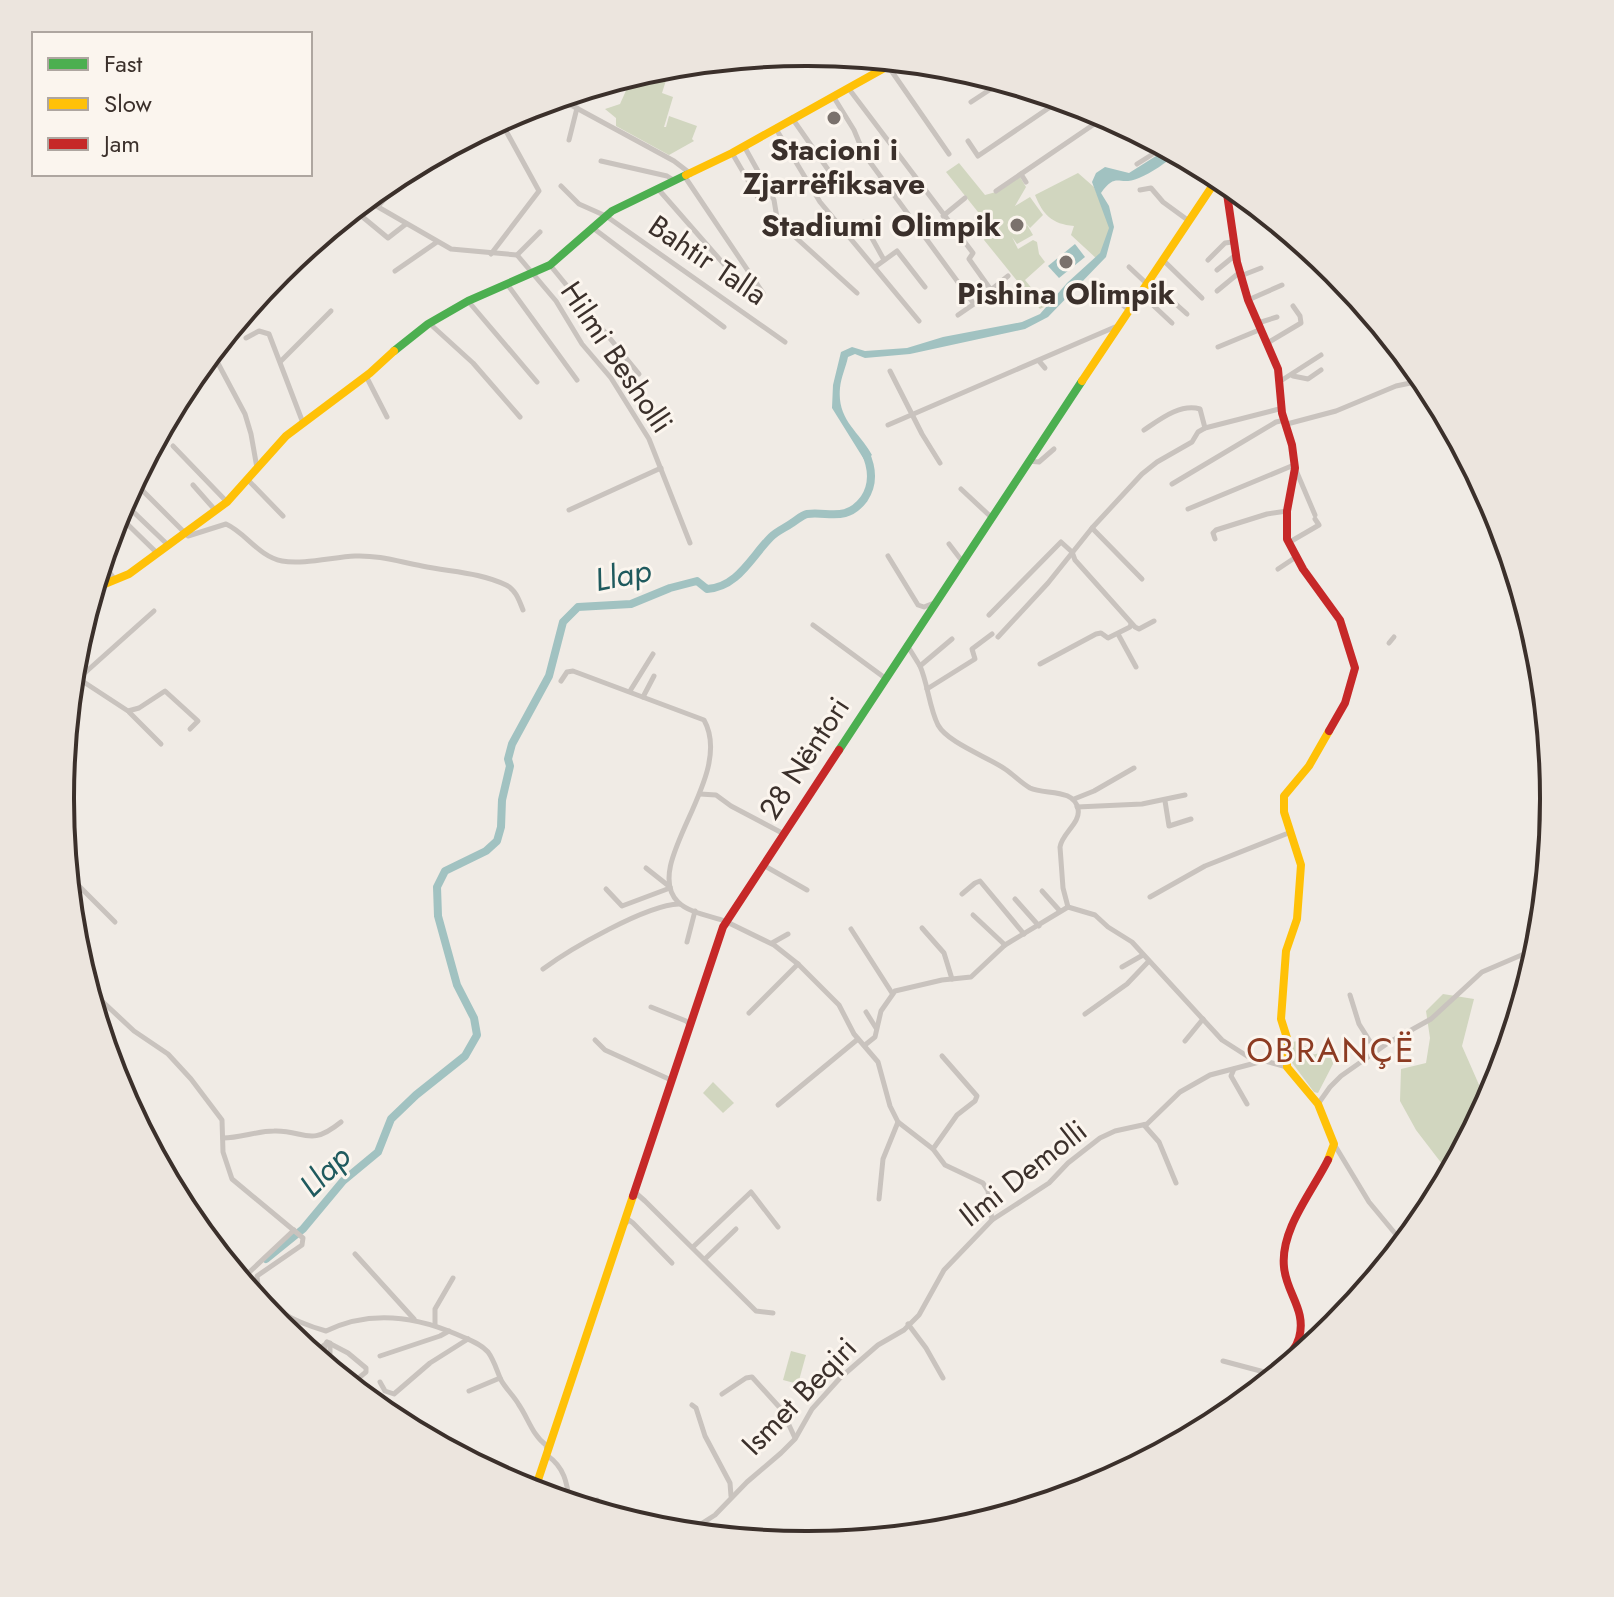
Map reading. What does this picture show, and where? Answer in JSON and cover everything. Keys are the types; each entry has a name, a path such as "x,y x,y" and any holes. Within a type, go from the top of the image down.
{"street":[{"path":"107,583 129,574 227,502 286,436 366,376 429,323 468,301 550,265 612,211 732,153 849,89 876,70"},
{"path":"893,71 949,154"},
{"path":"849,89 973,253 969,259 991,290 1008,276"},
{"path":"971,102 990,89"},
{"path":"833,96 854,130 864,154 974,304 958,315"},
{"path":"572,105 674,161 688,176 763,293"},
{"path":"569,140 577,108"},
{"path":"968,141 978,156 1049,108"},
{"path":"792,118 843,191"},
{"path":"996,191 1093,125"},
{"path":"775,128 820,202 919,321"},
{"path":"491,254 539,191 506,131"},
{"path":"744,146 774,200 777,218 783,226 857,293"},
{"path":"732,153 760,201"},
{"path":"1137,164 1153,154"},
{"path":"601,161 667,176 676,181"},
{"path":"1021,174 1026,182"},
{"name":"Bahtir Talla","path":"561,186 579,204 606,216 785,342"},
{"name":"28 Nëntori","path":"538,1479 723,927 934,603 1211,187"},
{"path":"1140,190 1151,188 1163,202 1189,221"},
{"path":"659,190 750,294"},
{"path":"943,216 965,198"},
{"path":"1227,198 1237,262 1248,300 1278,369 1295,466 1319,525 1288,543"},
{"path":"382,202 378,206 451,249 517,255 540,232"},
{"path":"362,216 388,238 406,224"},
{"path":"863,222 884,260"},
{"path":"593,228 724,327"},
{"path":"395,271 437,242"},
{"path":"1208,260 1225,243 1232,242"},
{"path":"875,267 899,252 925,287"},
{"name":"Hilmi Besholli","path":"517,255 556,301 582,344 611,378 649,439 690,543"},
{"path":"1217,270 1233,257 1237,262"},
{"path":"1162,259 1202,298"},
{"path":"550,265 639,374"},
{"path":"1129,267 1187,314"},
{"path":"1243,283 1243,275 1261,268"},
{"path":"1217,291 1240,272"},
{"path":"507,284 577,380"},
{"path":"1248,300 1282,285"},
{"path":"1105,291 1129,310"},
{"path":"1140,293 1172,323"},
{"path":"468,301 537,382"},
{"path":"1267,342 1301,323 1293,306"},
{"path":"281,361 331,311"},
{"path":"1257,323 1277,317"},
{"path":"429,323 473,363 520,417"},
{"path":"888,425 1109,332 1118,325"},
{"path":"1218,347 1259,330 1267,342"},
{"path":"246,338 259,331 266,332 281,361 303,423"},
{"path":"1279,382 1321,355"},
{"path":"1039,361 1045,368"},
{"path":"218,364 245,414 257,468"},
{"path":"1292,375 1308,379 1321,370"},
{"path":"890,371 940,463"},
{"path":"366,376 387,417"},
{"path":"1172,484 1276,422 1345,408 1410,383"},
{"path":"1144,430 1166,415 1193,407 1200,409 1205,428"},
{"path":"927,689 975,659 972,649 995,636 1056,574 1092,528 1146,470 1192,442 1198,432 1205,428 1279,409 1285,419"},
{"path":"173,446 227,502"},
{"path":"1028,461 1039,462 1054,449"},
{"path":"1188,509 1295,466"},
{"path":"1287,1067 1287,1038 1281,1019 1282,982 1286,951 1297,919 1300,858 1283,808 1284,796 1309,766 1345,703 1355,668 1340,620 1288,543 1287,511 1295,466"},
{"name":"Hilmi Besholli","path":"569,510 661,468"},
{"path":"248,480 283,516"},
{"path":"193,485 215,510"},
{"path":"961,489 991,517"},
{"path":"143,491 188,536 226,524 234,527 257,549 283,562 358,556 397,559 424,567 458,570 507,585 515,592 523,610"},
{"path":"1215,539 1213,533 1216,530 1287,511"},
{"path":"133,512 168,545"},
{"path":"128,524 157,553"},
{"path":"1092,528 1142,579"},
{"path":"989,615 1061,542 1131,623 1139,629 1154,621"},
{"path":"949,544 962,561"},
{"path":"888,556 918,605 924,607 934,603"},
{"path":"1278,569 1296,557"},
{"path":"110,573 115,580"},
{"path":"87,668 154,611"},
{"path":"1040,664 1096,634 1101,633 1108,638 1118,634 1130,627 1131,623"},
{"name":"28 Nëntori","path":"813,625 885,678"},
{"path":"1118,634 1136,667"},
{"path":"1389,643 1394,637"},
{"path":"920,666 952,639"},
{"path":"907,645 920,666 937,723 948,736 1033,789 1074,799 1134,768"},
{"path":"630,691 653,654"},
{"path":"561,681 567,672 573,671 698,716 706,722 712,753 700,794 671,860 670,888"},
{"path":"643,697 654,676"},
{"path":"84,683 128,711 161,744"},
{"path":"128,711 139,708 165,691 198,721 190,729"},
{"path":"700,794 716,795 784,834"},
{"path":"1077,807 1165,801 1185,795"},
{"path":"1068,907 1063,888 1060,847 1061,840 1076,819 1074,799"},
{"path":"1165,801 1169,826 1191,819"},
{"path":"1150,897 1205,866 1292,832"},
{"name":"28 Nëntori","path":"763,865 807,890"},
{"path":"646,868 670,888 680,904"},
{"path":"962,894 980,881 1024,934"},
{"path":"80,887 115,922"},
{"path":"606,889 622,906 670,888"},
{"path":"1042,891 1060,911"},
{"path":"1015,899 1039,926"},
{"path":"543,969 580,944 667,905 680,904 725,921 723,927"},
{"path":"865,1045 875,1037 878,1017 892,993 974,975 1007,944 1068,907 1097,916 1132,942 1217,1036 1233,1048 1287,1067 1318,1104 1334,1144 1369,1202 1395,1234"},
{"path":"687,942 695,911"},
{"path":"973,915 1007,944"},
{"path":"723,927 729,923 771,943 798,964 839,1005 858,1039 878,1062 890,1106 898,1122 933,1149 945,1165 985,1185 992,1220"},
{"path":"922,928 944,953 952,979"},
{"path":"851,929 892,993"},
{"path":"771,943 788,934"},
{"path":"1122,967 1143,955"},
{"path":"1318,1104 1330,1087 1376,1051 1431,1019 1482,972 1522,955"},
{"path":"1085,1014 1127,984 1148,962"},
{"path":"749,1013 798,964"},
{"path":"1350,995 1359,1024 1376,1051"},
{"path":"103,1002 134,1031 174,1060 221,1117 223,1155 232,1179 303,1238 303,1244 259,1274 256,1281"},
{"path":"651,1007 690,1023 690,1030"},
{"path":"866,1012 877,1029"},
{"path":"1185,1041 1203,1019"},
{"path":"778,1105 858,1039"},
{"path":"595,1040 605,1050 671,1079 671,1085"},
{"path":"933,1149 957,1115 977,1096 942,1056"},
{"name":"Ilmi Demolli","path":"906,1327 919,1315 944,1270 992,1220 1049,1183 1068,1163 1100,1138 1153,1120 1185,1088 1210,1075 1263,1061"},
{"path":"1235,1068 1231,1076 1247,1104"},
{"path":"223,1138 278,1130 306,1137 328,1132 341,1122"},
{"path":"879,1199 883,1159 898,1122"},
{"path":"1144,1125 1159,1142 1176,1183"},
{"path":"1296,1344 1300,1336 1300,1306 1285,1274 1284,1254 1334,1144"},
{"path":"693,1247 751,1192 778,1227"},
{"path":"633,1199 637,1194 645,1201 756,1311 773,1313"},
{"path":"624,1224 629,1220 633,1223 672,1263"},
{"path":"705,1259 736,1229"},
{"path":"249,1273 296,1231"},
{"path":"355,1254 415,1319"},
{"path":"435,1325 435,1309 453,1278"},
{"path":"291,1318 326,1331 351,1321 377,1316 415,1319 468,1339 488,1353 500,1378 546,1445 546,1457 560,1467 568,1490"},
{"path":"906,1327 926,1348 943,1378"},
{"name":"Ismet Beqiri","path":"704,1524 795,1439 807,1416 840,1378 878,1345 906,1327"},
{"path":"326,1331 329,1354"},
{"path":"380,1356 449,1331"},
{"path":"380,1382 385,1391 394,1394 430,1363 468,1339"},
{"path":"323,1348 329,1342"},
{"path":"329,1342 366,1368 359,1378"},
{"path":"1223,1361 1263,1372"},
{"path":"722,1394 752,1377 782,1410 795,1439"},
{"path":"469,1391 500,1378"},
{"name":"Ismet Beqiri","path":"692,1405 730,1483 731,1497"}],"green space":[{"path":"666,80 662,93 673,97 664,127 669,116 697,126 694,141 669,155 616,126 616,118 605,109 620,104 627,89"},
{"path":"959,163 985,195 1020,177 1026,187 1015,206 1030,197 1043,215 1030,228 1026,223 1033,235 1017,244 1012,237 1018,249 1033,240 1037,242 1039,254 1045,262 1025,280 1046,306 1040,309 984,240 990,227 946,172"},
{"path":"1078,173 1094,187 1111,227 1103,254 1097,259 1071,235 1074,226 1049,217 1035,195"},
{"path":"1443,994 1474,999 1462,1046 1480,1087 1442,1164 1416,1130 1400,1101 1401,1069 1426,1063 1430,1038 1426,1011"},
{"path":"1302,1040 1310,1055 1332,1051 1333,1064 1318,1093 1314,1092 1290,1060 1292,1042"},
{"path":"713,1082 734,1103 723,1113 703,1093"},
{"path":"791,1351 806,1355 798,1384 783,1380"}],"water":[{"path":"1157,155 1167,161 1139,178 1115,181 1106,186 1101,193 1109,206 1114,227 1106,257 1048,317 1025,329 910,354 865,358 855,354 848,357 840,399 845,417 872,455 865,461 832,408 833,385 841,352 852,347 865,351 907,348 943,337 1022,322 1040,314 1067,283 1100,253 1109,228 1092,182 1096,173 1105,167 1129,173"},
{"name":"Pishina Olimpik","path":"1075,244 1085,257 1059,278 1048,266"}],"waterway":[{"name":"Llap","path":"266,1259 303,1229 343,1181 378,1152 391,1119 465,1056 477,1035 474,1018 457,985 438,916 437,887 445,871 486,851 497,841 512,744 549,676 563,622 578,607 631,604 697,581 707,589 727,583 743,570 773,535 801,516 844,514 857,506 864,499 871,481 865,452"}],"traffic: fast":[{"path":"394,351 428,324 468,301 550,265 612,211 686,175"},
{"path":"839,750 1082,381"}],"traffic: slow":[{"path":"686,175 732,153 881,70"},
{"path":"1082,381 1211,187"},
{"path":"107,583 129,574 227,502 286,436 370,373 394,351"},
{"path":"1328,1160 1334,1144 1318,1104 1287,1067 1287,1038 1281,1019 1286,951 1297,919 1301,865 1284,812 1284,796 1309,766 1329,731"},
{"path":"538,1479 633,1196"}],"traffic: jam":[{"path":"1228,199 1237,262 1248,300 1278,369 1282,413 1292,445 1295,468 1287,511 1287,539 1303,569 1340,620 1355,668 1345,703 1329,731"},
{"path":"633,1196 723,927 839,750"},
{"path":"1297,1342 1300,1319 1286,1276 1284,1253 1298,1212 1328,1160"}],"place":[{"name":"Stacioni i Zjarrëfiksave","path":"834,118"},
{"name":"Stadiumi Olimpik","path":"1017,225"},
{"name":"Pishina Olimpik","path":"1066,262"}],"district":[{"name":"OBRANÇË","path":"1331,1050"}]}
